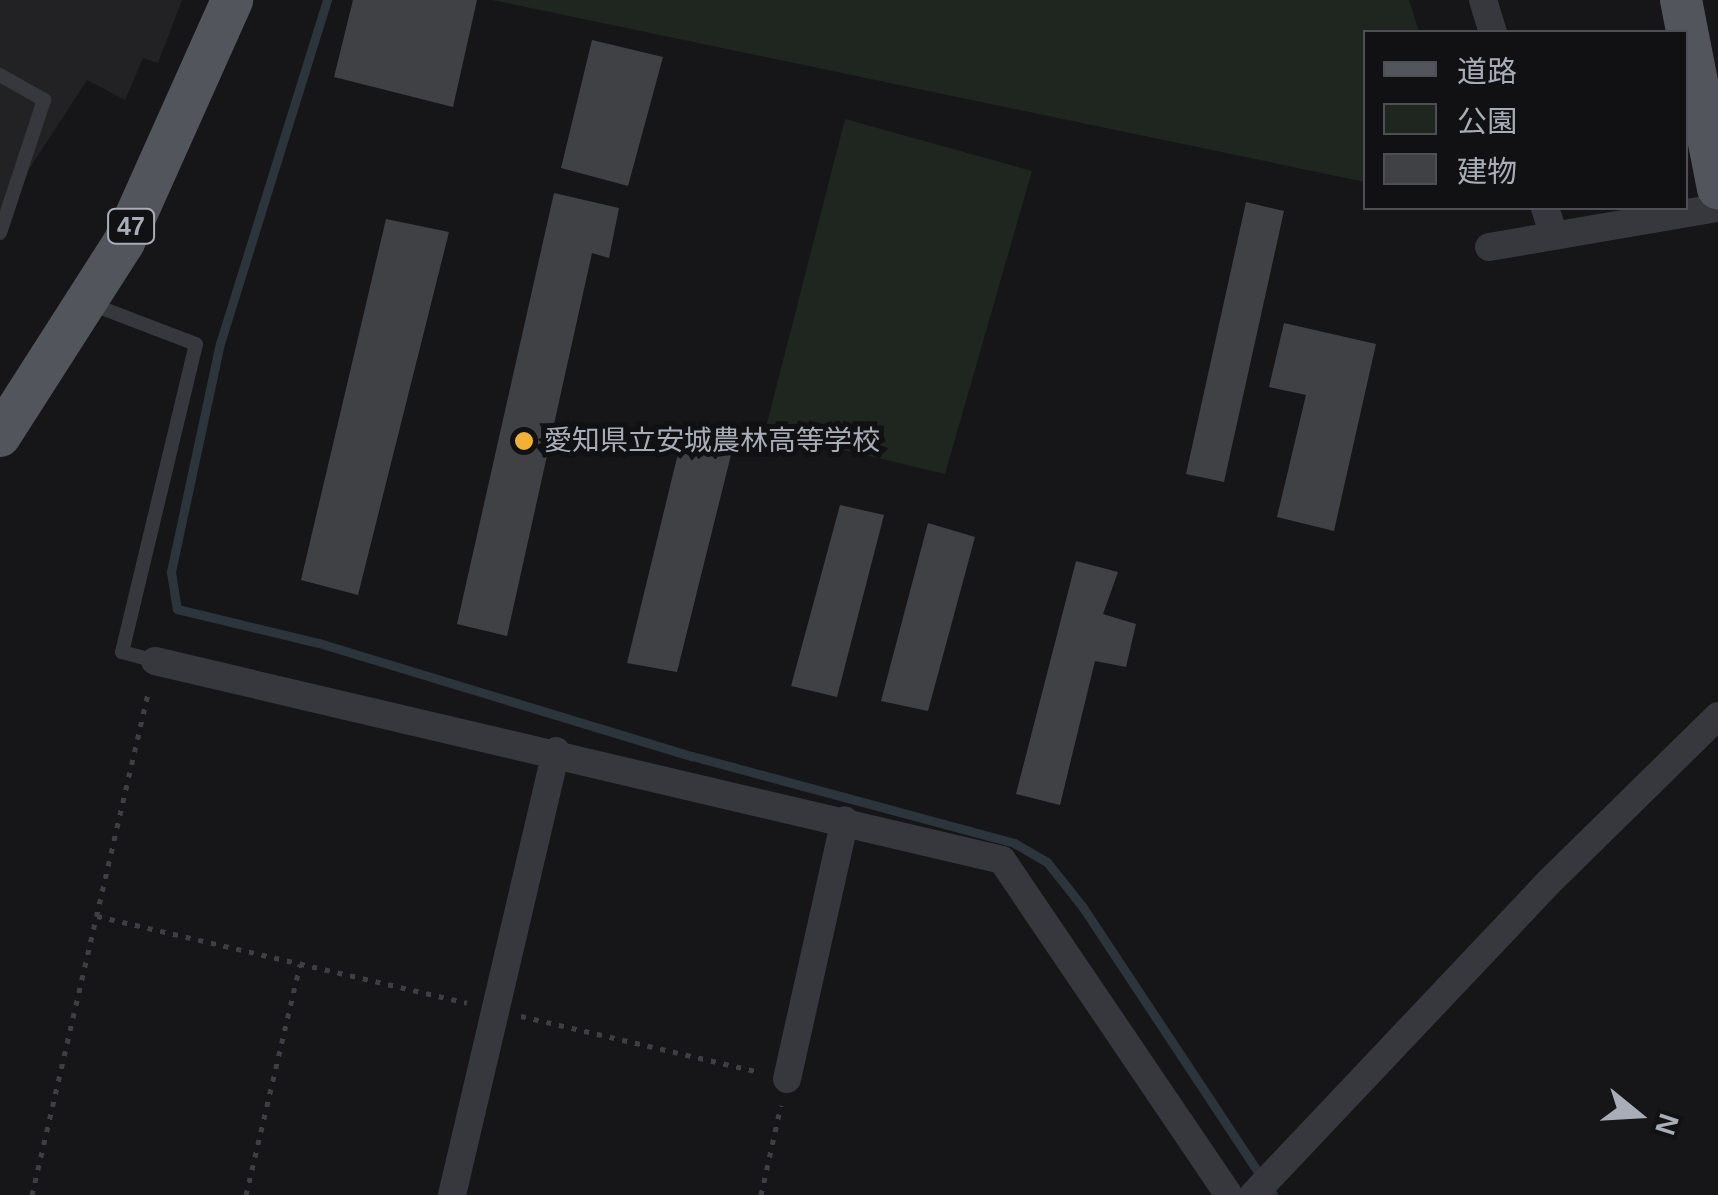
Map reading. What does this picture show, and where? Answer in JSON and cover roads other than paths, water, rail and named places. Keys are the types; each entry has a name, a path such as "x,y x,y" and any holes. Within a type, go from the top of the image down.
{"main road":[{"name":"47","path":"0,436 90,304 232,0"},
{"path":"1681,0 1687,30"},
{"path":"1688,36 1718,188"}],"street":[{"path":"1483,0 1492,30"},
{"path":"1490,247 1718,208"},
{"path":"1546,210 1554,236"},
{"path":"155,661 556,751 1002,860 1230,1195"},
{"path":"1252,1195 1550,882 1718,716"},
{"path":"452,1195 556,751"},
{"path":"787,1079 845,820"}],"lane":[{"path":"0,75 44,100 0,233"},
{"path":"90,304 196,344 122,652 155,661"}],"waterway":[{"path":"327,0 220,343 171,572 177,609 319,643 692,756 1014,843 1047,862 1082,906 1273,1195"}],"place":[{"name":"愛知県立安城農林高等学校","path":"524,441"}]}
